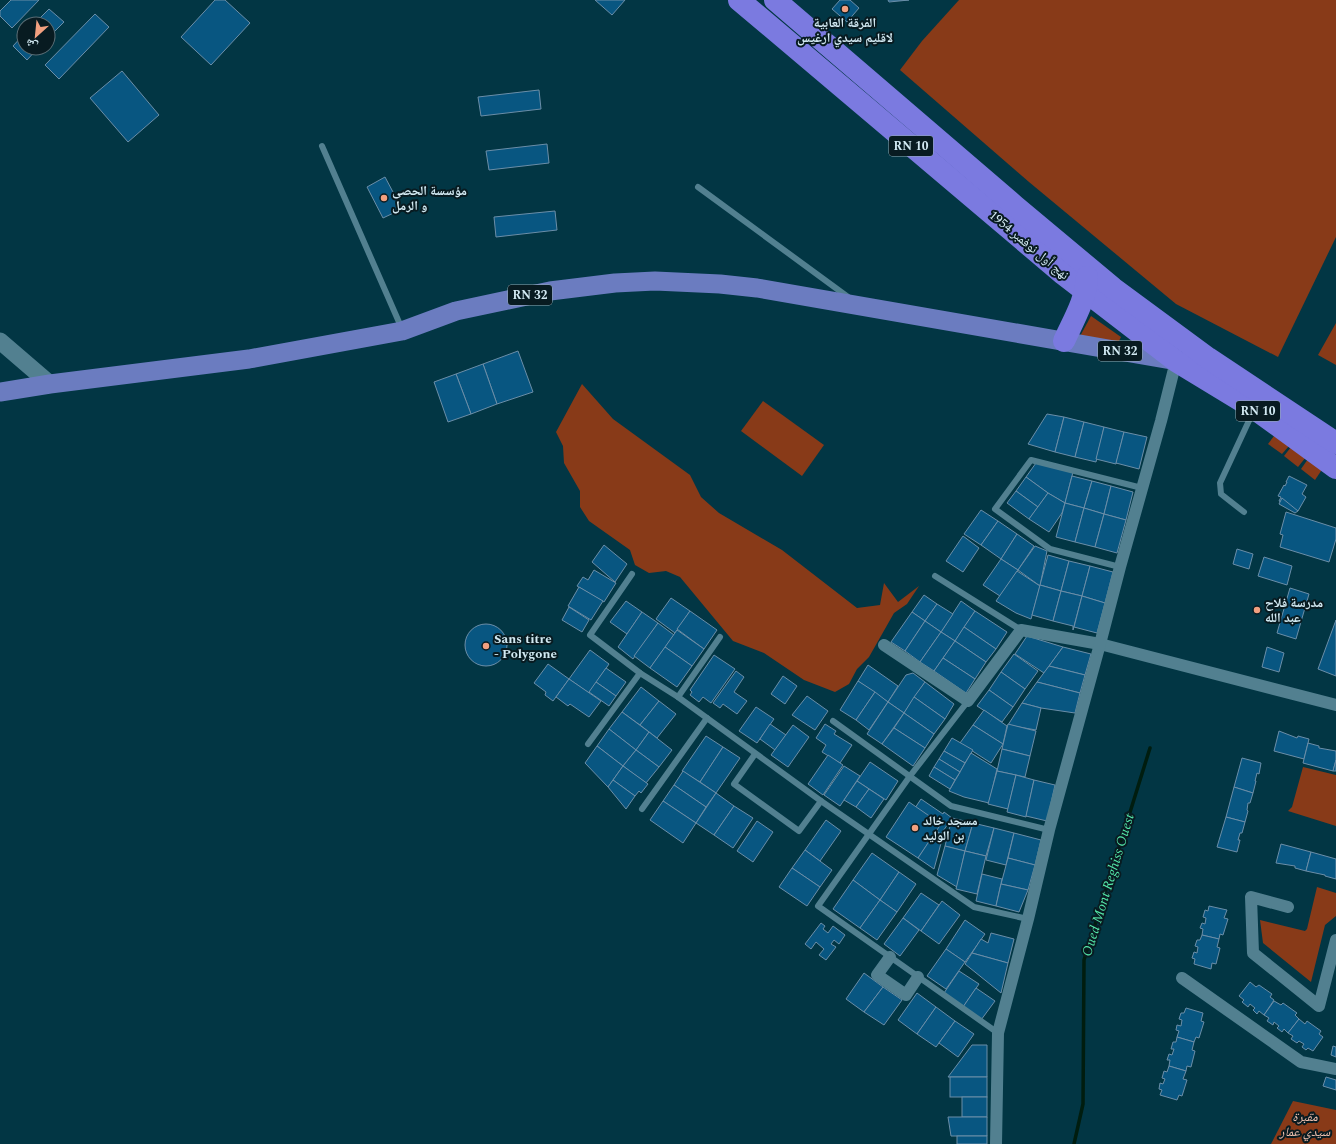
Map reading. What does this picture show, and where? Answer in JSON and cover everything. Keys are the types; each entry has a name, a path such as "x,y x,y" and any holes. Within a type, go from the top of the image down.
{"highway":[{"name":"نهج أول نوفمبر 1954","path":"739,0 1063,274 1176,360 1255,409 1336,468"},
{"name":"نهج أول نوفمبر 1954","path":"775,0 1010,201 1144,312 1208,358 1336,443"},
{"path":"1068,333 1085,291 1087,277 1086,264"},
{"path":"1063,274 1070,299 1068,333"}],"main road":[{"name":"RN 32","path":"0,392 50,384 249,360 402,331 456,311 550,291 621,283 655,281 720,284 757,288 857,304 1068,333 1176,360 1197,361 1208,358"}],"street":[{"path":"0,341 50,384"},
{"path":"996,1144 998,1033 1028,919 1048,830 1161,421 1176,360"},
{"path":"884,645 968,701 1020,630 1100,644 1336,705"},
{"path":"1288,907 1251,897 1252,953 1319,1006 1336,940"},
{"path":"890,957 877,975 906,995 918,977"},
{"path":"1182,978 1301,1062 1336,1069"}],"lane":[{"path":"322,146 402,331"},
{"path":"698,187 857,304"},
{"path":"1244,512 1221,494 1220,483 1255,409"},
{"path":"1120,567 1050,549 995,509 1031,460 1142,488"},
{"path":"632,574 590,635 640,673 678,697 821,801 974,907 1028,919"},
{"path":"935,576 1020,630"},
{"path":"678,697 720,637"},
{"path":"588,744 640,673"},
{"path":"968,701 910,776 818,906 998,1033"},
{"path":"642,809 707,718"},
{"path":"833,721 951,806 1048,830"},
{"path":"756,754 734,784 799,831 821,801"}],"green space":[{"path":"959,0 1336,0 1336,237 1278,357 1176,304 1029,182 900,70 922,41"},
{"path":"1091,316 1121,337 1117,345 1079,338"},
{"path":"1336,323 1336,365 1318,355"},
{"path":"582,384 613,419 690,475 701,497 719,513 782,550 857,608 880,605 884,583 898,602 919,586 907,604 894,613 869,657 857,669 849,684 835,692 804,680 764,653 733,641 680,577 666,571 649,573 635,565 630,550 589,521 580,507 580,491 564,463 563,446 556,432"},
{"path":"763,401 824,445 802,476 741,431"},
{"path":"1274,436 1289,446 1282,454 1268,444"},
{"path":"1291,447 1306,457 1298,467 1284,456"},
{"path":"1308,459 1323,468 1315,480 1301,469"},
{"path":"1303,767 1336,775 1336,826 1288,811 1292,807"},
{"path":"1317,887 1336,893 1336,916 1325,925 1311,982 1263,943 1260,920 1305,931 1307,929"},
{"name":"مقبرة سيدي عمار","path":"1293,1101 1336,1110 1336,1144 1271,1144"}],"building":[{"path":"11,0 39,0 24,16 16,16 16,24 12,28 0,16 0,11"},
{"path":"215,0 225,0 250,23 211,65 181,37"},
{"path":"595,0 625,0 612,15"},
{"path":"840,0 850,0 859,8 847,22 832,9"},
{"path":"888,0 909,0 889,2"},
{"path":"49,9 64,22 56,30 56,16 42,16"},
{"path":"95,14 109,27 59,79 45,65 54,56 56,56 56,54"},
{"path":"23,56 31,56 27,60"},
{"path":"122,71 159,115 128,142 90,98"},
{"path":"539,90 541,109 481,116 478,97"},
{"path":"547,144 549,163 489,170 486,151"},
{"name":"مؤسسة الحصى و الرمل","path":"385,177 402,209 383,218 367,187"},
{"path":"555,211 557,230 496,237 494,217"},
{"path":"518,351 533,392 497,404 483,364"},
{"path":"483,364 497,404 471,414 456,374"},
{"path":"456,374 471,414 448,422 434,382"},
{"path":"1047,414 1064,417 1055,452 1028,444"},
{"path":"1064,417 1084,422 1075,457 1055,452"},
{"path":"1084,422 1104,427 1096,462 1075,457"},
{"path":"1104,427 1124,432 1116,464 1096,459"},
{"path":"1124,432 1147,437 1139,469 1116,463"},
{"path":"1036,463 1073,472 1065,503 1026,477"},
{"path":"1072,476 1092,481 1084,508 1065,503"},
{"path":"1289,476 1307,485 1302,494 1306,497 1298,511 1279,501 1281,497 1278,496 1284,485 1285,486"},
{"path":"1026,477 1048,493 1038,507 1016,491"},
{"path":"1092,481 1111,486 1104,514 1084,508"},
{"path":"1111,486 1133,492 1126,520 1104,514"},
{"path":"1016,491 1038,507 1029,519 1007,503"},
{"path":"1048,493 1065,503 1062,513 1049,532 1029,519"},
{"path":"1282,498 1298,511 1295,513 1279,504"},
{"path":"1065,503 1084,508 1075,542 1056,537"},
{"path":"1084,508 1104,514 1095,547 1075,542"},
{"path":"981,510 998,521 981,545 964,534"},
{"path":"1286,512 1336,528 1336,539 1329,562 1280,547 1283,535 1280,534"},
{"path":"1104,514 1126,520 1117,553 1095,547"},
{"path":"998,521 1017,534 1001,559 981,545"},
{"path":"1017,534 1034,546 1018,570 1001,559"},
{"path":"963,536 979,548 963,572 946,561"},
{"path":"604,545 627,564 615,582 592,562"},
{"path":"1035,546 1047,551 1040,586 1018,570"},
{"path":"1237,549 1253,554 1249,569 1233,564"},
{"path":"1048,555 1069,561 1061,591 1040,585"},
{"path":"1264,557 1292,566 1287,585 1258,576"},
{"path":"1001,559 1018,570 1000,596 983,585"},
{"path":"1069,561 1090,566 1082,596 1061,591"},
{"path":"1090,566 1113,572 1105,603 1082,596"},
{"path":"594,570 616,583 604,602 577,586 583,577 588,580"},
{"path":"1017,571 1040,586 1031,619 1016,613 996,601"},
{"path":"1040,585 1061,591 1053,621 1032,615"},
{"path":"579,587 603,601 591,620 568,606"},
{"path":"1290,588 1309,594 1296,639 1277,633"},
{"path":"1061,591 1082,596 1073,630 1073,626 1053,621"},
{"path":"924,595 937,604 925,621 912,612"},
{"path":"1082,596 1105,603 1097,633 1074,627"},
{"path":"671,598 690,611 675,633 656,619"},
{"path":"626,601 642,612 627,634 610,622"},
{"path":"961,601 975,611 955,641 941,632"},
{"path":"937,604 953,614 941,632 925,621"},
{"path":"569,607 589,620 582,632 562,620"},
{"path":"690,611 717,630 704,649 677,629"},
{"path":"975,611 1007,632 996,649 964,627"},
{"path":"642,612 658,623 633,659 618,647"},
{"path":"912,612 925,621 905,651 891,642"},
{"path":"1336,620 1336,676 1318,669"},
{"path":"925,621 941,632 920,662 905,651"},
{"path":"658,623 674,635 650,668 634,656"},
{"name":"Sans titre - Polygone","path":"486,624 501,630 507,645 501,660 486,666 471,660 465,645 471,630"},
{"path":"964,627 996,649 986,662 955,641"},
{"path":"677,630 704,649 692,666 665,647"},
{"path":"941,632 955,641 934,671 920,662"},
{"path":"1027,636 1063,647 1044,673 1015,654"},
{"path":"955,641 986,662 975,679 943,658"},
{"path":"665,647 692,666 677,687 650,668"},
{"path":"1063,647 1091,654 1085,675 1049,666"},
{"path":"1267,647 1284,653 1279,672 1262,667"},
{"path":"590,650 609,664 589,693 569,679"},
{"path":"1014,654 1038,671 1025,689 1001,672"},
{"path":"714,655 735,669 711,703 703,697 699,702 690,695 692,692 690,690"},
{"path":"943,658 975,679 966,693 934,671"},
{"path":"548,664 569,679 553,701 545,695 546,692 534,683"},
{"path":"868,665 898,686 888,702 858,681"},
{"path":"1049,666 1085,675 1080,693 1037,682"},
{"path":"606,668 626,682 616,696 596,682"},
{"path":"736,671 744,677 734,692 747,701 737,714 723,704 720,708 713,703"},
{"path":"1001,672 1025,689 1013,707 989,690"},
{"path":"913,673 925,682 904,713 888,702 906,675"},
{"path":"783,676 797,686 785,704 771,694"},
{"path":"569,679 601,701 589,717 570,704 568,706 556,697"},
{"path":"858,681 875,692 856,720 840,710"},
{"path":"596,682 616,696 609,706 589,692"},
{"path":"925,682 954,704 945,719 914,697"},
{"path":"1037,682 1080,693 1075,713 1041,708 1022,703"},
{"path":"641,687 659,701 640,725 622,712"},
{"path":"989,690 1013,707 1002,722 977,706"},
{"path":"875,692 888,702 869,730 856,720"},
{"path":"807,696 828,711 815,730 792,715"},
{"path":"914,697 945,719 934,734 904,713"},
{"path":"659,701 676,714 657,738 640,725"},
{"path":"888,702 904,713 882,744 867,734"},
{"path":"1022,703 1041,708 1036,730 1008,725"},
{"path":"756,707 774,719 757,743 739,731"},
{"path":"984,710 1007,726 1003,744 973,725"},
{"path":"622,712 649,732 636,750 609,729"},
{"path":"904,713 934,734 925,748 894,728"},
{"path":"770,724 786,735 775,750 760,739"},
{"path":"825,724 836,731 834,734 852,745 840,763 822,752 826,745 816,738"},
{"path":"1008,724 1036,731 1030,756 1002,749"},
{"path":"793,725 809,737 788,767 771,755"},
{"path":"973,725 1003,744 991,763 960,743"},
{"path":"894,728 925,748 913,766 882,744"},
{"path":"609,729 636,750 623,766 597,746"},
{"path":"1279,731 1297,738 1298,736 1309,739 1304,759 1274,751"},
{"path":"649,732 672,750 659,767 636,750"},
{"path":"706,736 723,747 700,782 682,771"},
{"path":"952,738 973,750 965,763 944,751"},
{"path":"1308,743 1319,746 1319,748 1336,751 1336,760 1333,771 1303,763"},
{"path":"597,746 623,766 608,787 585,763"},
{"path":"723,747 740,758 716,793 700,782"},
{"path":"1002,749 1030,756 1025,777 997,771"},
{"path":"636,750 659,767 646,783 623,766"},
{"path":"944,751 965,763 960,772 939,759"},
{"path":"971,753 997,769 989,803 964,797 949,791"},
{"path":"828,755 843,765 823,795 808,784"},
{"path":"1242,758 1261,763 1259,774 1257,773 1253,793 1234,787"},
{"path":"939,759 960,772 955,780 934,767"},
{"path":"1336,760 1336,771 1333,771"},
{"path":"870,762 898,781 886,800 857,781"},
{"path":"623,766 648,784 641,793 639,791 635,796 613,780"},
{"path":"844,766 860,776 840,806 824,795"},
{"path":"934,767 955,780 950,789 929,776"},
{"path":"683,771 716,793 706,807 674,785"},
{"path":"997,771 1016,775 1008,809 988,804"},
{"path":"1016,775 1034,780 1026,817 1007,812"},
{"path":"613,780 635,796 626,809 608,787"},
{"path":"1034,780 1055,785 1047,821 1026,816"},
{"path":"857,781 869,789 856,807 844,800"},
{"path":"674,785 706,807 696,823 663,801"},
{"path":"1234,787 1253,793 1250,803 1248,803 1248,811 1245,822 1226,817"},
{"path":"869,789 884,799 871,818 856,807"},
{"path":"716,793 734,806 714,835 696,823"},
{"name":"مسجد خالد بن الوليد","path":"921,799 943,814 944,812 952,818 941,834 911,814"},
{"path":"663,801 696,823 683,843 650,820"},
{"name":"مسجد خالد بن الوليد","path":"909,802 941,824 918,858 886,837"},
{"path":"734,806 753,818 733,848 714,835"},
{"path":"1226,817 1245,822 1238,840 1240,840 1237,852 1217,847"},
{"path":"952,818 973,823 965,851 945,846"},
{"path":"826,820 841,831 820,861 805,850"},
{"path":"757,821 773,832 753,862 737,851"},
{"path":"973,823 994,828 986,856 965,851"},
{"path":"994,828 1014,833 1006,865 986,860"},
{"name":"مسجد خالد بن الوليد","path":"936,831 943,836 934,869 918,858"},
{"path":"1014,833 1041,840 1035,865 1008,858"},
{"path":"1281,844 1311,852 1306,871 1295,868 1295,866 1276,863"},
{"path":"945,846 965,851 957,887 937,875"},
{"path":"805,850 832,870 820,887 792,868"},
{"path":"965,851 986,856 977,894 956,889"},
{"path":"1311,852 1336,859 1336,879 1306,871"},
{"path":"872,853 899,872 880,900 853,880"},
{"path":"1008,858 1035,865 1028,890 1001,884"},
{"path":"792,868 820,887 807,906 779,887"},
{"path":"899,872 916,884 897,912 880,900"},
{"path":"982,874 1002,879 996,906 976,901"},
{"path":"853,880 880,900 860,928 833,909"},
{"path":"1001,884 1028,890 1019,912 996,906"},
{"path":"921,893 939,905 921,931 903,918"},
{"path":"880,900 897,912 877,940 860,928"},
{"path":"942,901 960,915 939,944 921,931"},
{"path":"1209,906 1227,910 1224,918 1228,919 1223,935 1220,934 1219,939 1202,935 1203,929 1200,928 1202,923 1205,924 1206,918 1203,917 1205,910 1208,911"},
{"path":"903,918 919,930 900,956 884,944"},
{"path":"965,920 985,934 965,962 946,949"},
{"path":"821,923 825,926 823,929 828,933 833,926 845,935 839,944 834,940 831,944 836,947 826,960 819,955 824,949 816,942 811,949 805,944"},
{"path":"991,933 1014,939 1008,963 972,953 981,939 988,943"},
{"path":"1202,935 1219,939 1217,947 1220,948 1216,964 1212,963 1211,969 1194,964 1195,959 1192,958 1194,952 1197,953 1198,947 1195,946 1197,940 1200,940"},
{"path":"946,949 965,962 946,989 927,976"},
{"path":"972,953 1008,963 1001,993 965,964"},
{"path":"959,971 979,984 963,1007 944,993"},
{"path":"864,973 883,987 864,1012 846,999"},
{"path":"1250,982 1256,987 1259,985 1272,994 1270,997 1274,1000 1264,1015 1259,1011 1257,1014 1253,1010 1255,1008 1250,1004 1248,1007 1242,1002 1244,1000 1239,996"},
{"path":"883,987 902,1000 884,1025 864,1012"},
{"path":"976,988 995,1001 981,1020 963,1007"},
{"path":"917,993 936,1007 917,1034 898,1020"},
{"path":"1274,1001 1281,1005 1283,1003 1297,1013 1295,1015 1299,1019 1288,1033 1284,1029 1282,1032 1277,1028 1279,1026 1274,1022 1273,1025 1267,1021 1269,1018 1264,1015"},
{"path":"936,1007 955,1021 936,1047 917,1034"},
{"path":"1186,1008 1203,1013 1201,1021 1204,1022 1199,1038 1196,1037 1194,1042 1177,1037 1179,1031 1176,1030 1177,1025 1181,1026 1182,1020 1179,1019 1181,1013 1184,1013"},
{"path":"1299,1019 1305,1024 1307,1021 1321,1031 1319,1034 1323,1037 1313,1051 1308,1048 1306,1050 1302,1047 1304,1044 1299,1041 1297,1043 1291,1039 1293,1036 1288,1033"},
{"path":"955,1021 974,1034 958,1057 939,1043"},
{"path":"1177,1037 1194,1042 1192,1050 1195,1051 1191,1067 1187,1066 1186,1071 1169,1066 1170,1060 1167,1060 1169,1054 1172,1055 1174,1049 1171,1049 1173,1042 1176,1042"},
{"path":"972,1045 987,1045 987,1077 948,1077"},
{"path":"1333,1046 1336,1047 1336,1057 1331,1055"},
{"path":"1169,1066 1186,1071 1183,1079 1187,1080 1182,1096 1179,1095 1177,1100 1160,1095 1162,1090 1159,1089 1160,1083 1163,1084 1165,1079 1162,1078 1164,1071 1167,1072"},
{"path":"950,1077 987,1077 987,1097 950,1097"},
{"path":"1326,1077 1336,1080 1336,1090 1323,1086"},
{"path":"962,1097 987,1097 987,1117 962,1117"},
{"path":"948,1117 987,1117 987,1136 951,1136"},
{"path":"957,1136 987,1136 987,1144 957,1144"}],"waterway":[{"name":"Oued Mont Reghiss Ouest","path":"1074,1144 1083,1104 1084,960 1150,748"}],"place":[{"name":"الفرقة الغابية لاقليم سيدي ارغيس","path":"845,9"},
{"name":"مؤسسة الحصى و الرمل","path":"384,198"},
{"name":"مدرسة فلاح عبد الله","path":"1257,610"},
{"name":"Sans titre - Polygone","path":"486,646"},
{"name":"مسجد خالد بن الوليد","path":"915,828"}]}
